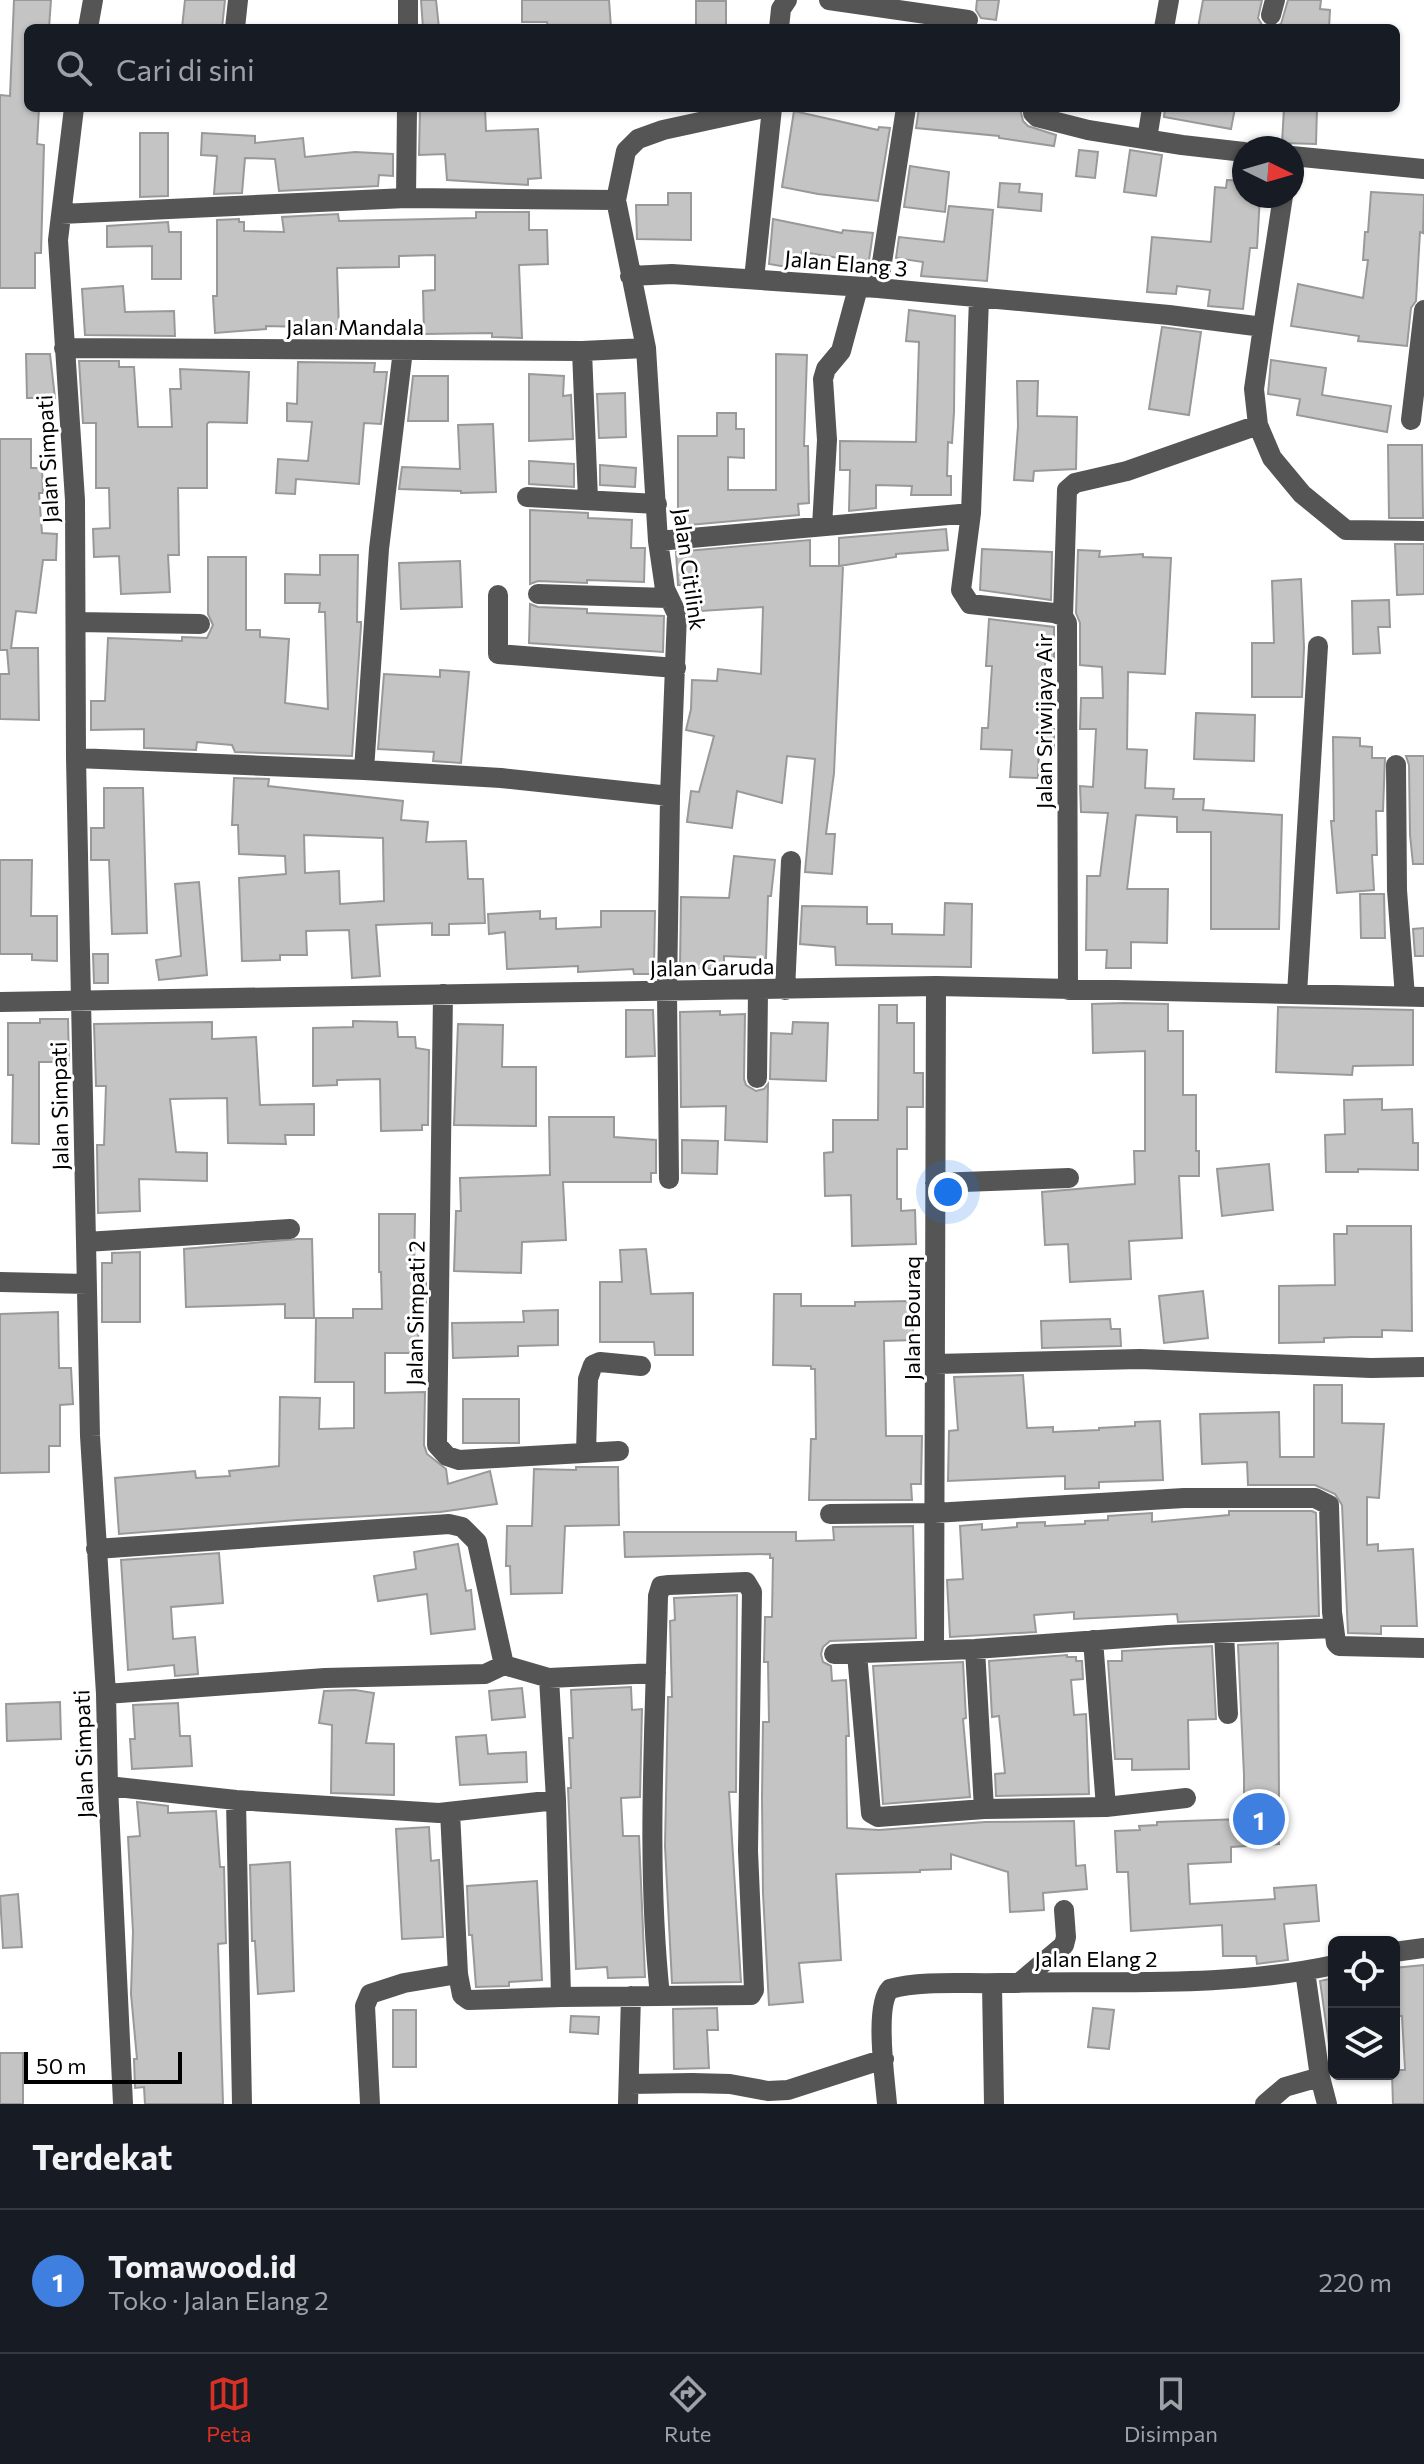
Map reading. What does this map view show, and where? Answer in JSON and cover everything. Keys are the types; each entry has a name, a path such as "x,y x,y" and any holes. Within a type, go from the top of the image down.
{"street":[{"path":"89,24 93,0"},
{"path":"235,24 238,0"},
{"path":"408,0 408,24"},
{"path":"779,24 781,9 787,0"},
{"path":"829,0 968,20"},
{"path":"1165,24 1169,0"},
{"name":"Jalan Simpati","path":"74,112 58,240 75,500 76,758 87,1284 96,1549 106,1694 123,2104"},
{"path":"406,198 407,112"},
{"name":"Jalan Citilink","path":"669,1179 667,992 677,614 667,598 658,541 646,348 616,200 626,151 638,139 663,130 746,112"},
{"path":"754,279 772,112"},
{"path":"822,526 827,440 823,379 826,369 841,351 868,288 905,112"},
{"path":"1033,112 1037,117 1065,125 1232,150"},
{"path":"1147,139 1151,112"},
{"path":"1304,157 1424,169"},
{"path":"61,214 406,198 616,200"},
{"path":"1281,208 1254,389 1258,425 1272,458 1302,494 1346,530 1424,531"},
{"name":"Jalan Elang 3","path":"630,276 672,274 868,288 1169,315 1263,327"},
{"name":"Jalan Sriwijaya Air","path":"979,299 971,513 961,590 970,604 1063,616 1067,623 1068,990"},
{"path":"1411,420 1424,310"},
{"name":"Jalan Mandala","path":"64,348 582,351 646,348"},
{"path":"364,770 379,549 403,350"},
{"path":"582,351 588,499"},
{"path":"1063,616 1067,490 1075,483 1127,471 1258,425"},
{"path":"527,497 657,504"},
{"path":"658,541 971,513"},
{"path":"538,594 667,598"},
{"path":"498,595 498,654 676,668"},
{"path":"76,622 200,624"},
{"path":"1297,994 1318,646"},
{"path":"76,758 501,778 670,796"},
{"path":"1396,765 1397,890 1415,997"},
{"path":"785,990 791,861"},
{"name":"Jalan Garuda","path":"0,1002 936,986 1415,997"},
{"name":"Jalan Bouraq","path":"934,1650 936,986"},
{"path":"757,1078 758,991"},
{"name":"Jalan Simpati 2","path":"443,994 437,1445 447,1456 459,1460 619,1451"},
{"path":"935,1183 1069,1178"},
{"path":"86,1242 290,1229"},
{"path":"0,1282 87,1284"},
{"path":"935,1364 1140,1359 1371,1368 1424,1367"},
{"path":"586,1453 588,1379 593,1365 600,1362 641,1366"},
{"path":"830,1514 934,1513 1184,1498 1315,1498 1329,1505 1334,1640 1339,1646 1424,1648"},
{"path":"96,1549 449,1524 462,1527 477,1542 504,1665"},
{"path":"450,1812 458,1974 462,1995 469,2000 751,1995 754,1990 748,1851 752,1592 746,1582 661,1586 658,1596 651,1834 652,1924 660,1996"},
{"path":"834,1654 1333,1628"},
{"path":"1224,1633 1228,1714"},
{"path":"1093,1640 1106,1807"},
{"path":"975,1649 984,1809"},
{"path":"857,1654 871,1813 878,1817 984,1809 1106,1807 1186,1798"},
{"path":"106,1694 325,1678 485,1674 504,1665 549,1678 656,1673"},
{"path":"549,1678 556,1800 561,1997"},
{"path":"108,1786 236,1800 450,1812 556,1800"},
{"path":"236,1800 242,2104"},
{"path":"1019,1983 1064,1945 1064,1910"},
{"path":"1400,1951 1424,1948"},
{"name":"Jalan Elang 2","path":"884,2059 882,2019 885,1997 890,1989 1019,1983 1214,1982 1328,1966"},
{"path":"1305,1971 1320,2077 1327,2104"},
{"path":"370,2104 365,2006 370,1994 404,1983 458,1974"},
{"path":"992,1984 994,2104"},
{"path":"631,1996 629,2094 692,2083 730,2084 768,2091 788,2090 884,2059 887,2104"},
{"path":"1265,2104 1285,2087 1320,2077"}],"building":[{"path":"14,0 51,0 49,24 24,24 24,112 39,112 37,144 44,145 41,253 35,253 35,288 0,288 0,95 10,96"},
{"path":"185,0 225,0 222,24 182,24"},
{"path":"421,0 436,0 439,24 423,24"},
{"path":"522,0 609,0 611,24 522,22"},
{"path":"977,0 999,0 996,20 981,18 976,10"},
{"path":"1203,0 1262,0 1258,18 1261,24 1199,24"},
{"path":"1288,0 1321,0 1320,9 1330,10 1329,24 1281,24"},
{"path":"696,1 726,1 726,24 696,24"},
{"path":"420,112 485,112 486,131 538,129 541,178 528,179 528,185 447,180 445,154 419,155"},
{"path":"794,112 878,130 879,127 890,128 878,201 782,187"},
{"path":"918,112 1021,112 1028,126 1056,135 1054,146 999,136 916,128"},
{"path":"1165,112 1234,112 1231,129 1164,117"},
{"path":"1284,112 1317,112 1316,144 1304,144 1304,136 1282,136"},
{"path":"140,133 168,133 168,196 140,197"},
{"path":"202,133 255,136 255,143 303,138 305,157 355,152 393,154 393,176 379,175 378,186 279,191 275,159 245,158 242,193 214,194 217,156 201,155"},
{"path":"1079,150 1098,152 1095,178 1076,176"},
{"path":"1130,150 1162,155 1156,196 1124,192"},
{"path":"910,166 949,172 945,212 904,207"},
{"path":"1227,180 1232,180 1232,208 1259,208 1257,248 1250,248 1243,309 1208,306 1210,290 1177,286 1176,294 1147,292 1152,237 1211,242 1215,187 1226,188"},
{"path":"1000,183 1020,184 1019,192 1042,194 1041,211 998,207"},
{"path":"1371,192 1424,195 1416,301 1411,308 1407,346 1358,341 1359,336 1291,326 1298,284 1363,298 1368,260 1363,260 1365,232 1368,232"},
{"path":"668,193 691,193 691,240 637,239 636,205 668,205"},
{"path":"949,206 993,210 987,281 921,276 923,262 896,258 899,237 944,242"},
{"path":"476,212 529,212 529,230 547,230 548,264 519,265 522,338 492,337 492,333 424,334 423,291 435,290 435,255 399,256 399,267 337,268 339,329 304,330 304,327 266,326 266,329 215,333 213,296 217,296 217,220 239,219 239,222 244,222 244,231 284,232 282,217 338,214 339,221 476,218"},
{"path":"773,219 842,233 843,230 873,233 868,267 839,264 839,258 802,252 799,269 769,264"},
{"path":"168,222 169,232 181,232 181,279 152,279 152,246 107,247 107,226"},
{"path":"123,286 125,312 174,311 175,336 85,335 82,289"},
{"path":"909,310 955,316 954,412 952,443 948,442 947,476 951,476 951,495 911,495 912,486 876,485 876,508 849,511 850,470 840,470 840,441 916,442 919,342 906,341"},
{"path":"1162,327 1201,332 1189,415 1149,409"},
{"path":"26,354 50,354 55,398 27,398"},
{"path":"776,354 807,355 804,446 808,446 809,503 798,504 799,515 678,526 678,436 717,436 717,413 736,413 736,429 744,429 744,458 728,457 728,490 776,490"},
{"path":"1271,360 1326,368 1322,395 1391,406 1387,432 1297,415 1300,399 1268,394"},
{"path":"79,361 119,361 119,367 134,367 138,427 172,427 170,389 181,389 180,369 249,372 247,423 209,422 207,488 178,488 179,555 168,555 170,592 121,594 119,556 94,557 93,529 110,528 109,488 96,488 96,423 83,423"},
{"path":"298,362 375,363 374,372 387,372 381,424 364,423 359,484 296,479 295,494 276,493 278,459 308,461 312,422 287,421 287,403 297,404"},
{"path":"529,374 564,376 563,396 571,395 573,439 529,441"},
{"path":"413,376 448,376 448,421 408,421"},
{"path":"1017,381 1038,381 1037,416 1077,417 1076,469 1034,471 1033,481 1014,480"},
{"path":"625,393 626,437 599,438 597,394"},
{"path":"493,424 496,492 399,489 402,467 460,469 458,425"},
{"path":"0,439 31,439 31,468 42,468 43,493 39,493 42,533 57,534 56,560 43,560 36,613 16,611 11,648 38,648 39,720 0,719 0,674 9,674 7,650 0,650"},
{"path":"1388,445 1422,445 1423,518 1389,518"},
{"path":"529,461 574,464 574,487 529,484"},
{"path":"600,465 636,468 635,487 600,485"},
{"path":"530,510 588,513 588,518 632,520 631,548 645,548 644,582 587,580 587,583 538,581 530,584"},
{"path":"946,529 948,550 896,554 896,557 839,566 839,538"},
{"path":"810,540 810,566 843,566 834,773 826,834 835,834 832,874 805,872 815,759 787,756 782,803 737,791 732,828 687,822 691,791 699,792 714,736 686,730 691,709 692,680 717,681 718,669 761,674 763,607 701,611 700,586 678,585 676,552"},
{"path":"1395,544 1424,544 1424,594 1397,595"},
{"path":"982,549 1052,552 1051,600 980,590"},
{"path":"1078,550 1100,551 1099,557 1143,554 1143,557 1171,558 1165,674 1128,672 1127,749 1147,750 1145,788 1174,789 1173,799 1204,799 1203,810 1282,815 1279,929 1211,929 1211,832 1177,832 1177,817 1136,815 1127,889 1168,889 1167,943 1131,942 1131,968 1106,968 1107,950 1086,950 1087,876 1100,876 1108,813 1081,812 1080,786 1093,787 1096,729 1080,729 1081,698 1103,698 1102,667 1080,665 1080,623 1076,613"},
{"path":"320,555 358,555 357,622 361,622 361,626 352,756 235,752 232,745 197,742 196,750 144,748 144,729 91,730 91,701 105,701 108,638 182,641 182,637 207,638 213,625 208,614 208,557 246,557 246,630 260,630 260,637 289,639 285,703 328,709 325,612 319,612 320,603 285,603 285,574 320,575"},
{"path":"460,561 462,607 401,609 399,563"},
{"path":"1301,579 1304,647 1302,697 1252,697 1252,643 1274,643 1272,581"},
{"path":"1389,600 1390,627 1378,627 1380,653 1353,654 1352,601"},
{"path":"530,604 587,609 587,613 664,616 663,652 529,643"},
{"path":"989,619 1054,627 1054,663 1045,662 1042,729 1054,729 1054,751 1039,750 1038,778 1010,777 1012,750 981,749 982,728 988,728 992,666 986,666"},
{"path":"440,670 469,672 461,763 433,761 434,752 378,749 384,674 440,677"},
{"path":"1196,713 1255,715 1254,761 1194,759"},
{"path":"1333,737 1360,738 1360,746 1372,747 1372,758 1385,758 1383,811 1376,811 1377,855 1372,855 1374,890 1337,893 1331,821 1334,821"},
{"path":"1406,756 1424,756 1424,864 1413,864 1409,765"},
{"path":"234,778 269,779 268,786 403,801 401,820 428,822 426,842 466,841 468,879 483,879 485,923 449,924 449,935 432,935 432,923 376,925 380,976 352,978 349,930 306,931 307,955 280,955 280,960 242,961 239,878 286,874 285,856 239,854 238,825 232,825","holes":["304,835 383,838 384,901 340,904 339,871 305,873"]},
{"path":"104,788 143,788 147,933 112,934 109,860 91,860 91,828 104,828"},
{"path":"734,856 775,860 771,896 768,896 766,958 724,956 724,969 680,968 681,897 729,898"},
{"path":"0,860 32,860 31,916 57,916 57,961 32,960 32,954 0,954"},
{"path":"199,882 207,975 159,980 156,960 181,956 175,884"},
{"path":"1360,894 1384,894 1385,938 1361,938"},
{"path":"945,903 972,904 971,967 836,965 835,947 800,944 802,906 867,907 867,924 892,924 892,934 944,935"},
{"path":"540,911 540,919 556,918 556,929 601,927 601,911 655,911 652,974 634,974 633,969 578,972 578,966 507,969 505,932 489,934 488,914"},
{"path":"1424,928 1424,956 1415,956 1413,929"},
{"path":"93,954 108,954 108,983 94,983"},
{"path":"1092,1004 1168,1004 1168,1031 1183,1031 1183,1095 1196,1095 1199,1176 1179,1176 1182,1238 1129,1241 1131,1279 1070,1282 1068,1244 1045,1245 1042,1192 1135,1184 1134,1151 1145,1151 1145,1051 1093,1053"},
{"path":"879,1005 897,1005 897,1023 914,1023 914,1073 923,1073 923,1107 907,1107 907,1149 897,1149 897,1199 901,1199 901,1211 915,1210 916,1244 852,1246 851,1195 825,1196 824,1153 833,1152 833,1120 878,1120"},
{"path":"1278,1007 1413,1010 1413,1065 1353,1066 1352,1075 1276,1072"},
{"path":"626,1010 653,1010 655,1056 626,1057"},
{"path":"720,1011 720,1015 745,1014 744,1079 746,1085 756,1091 768,1084 767,1142 725,1140 726,1106 681,1107 680,1012"},
{"path":"40,1019 68,1019 69,1062 39,1062 39,1144 12,1143 13,1075 8,1075 8,1023 40,1023"},
{"path":"353,1021 397,1022 398,1037 415,1037 416,1048 429,1050 428,1125 422,1125 422,1130 381,1131 380,1079 337,1080 337,1085 313,1086 313,1028 353,1027"},
{"path":"212,1022 212,1039 256,1037 260,1105 314,1104 314,1135 285,1135 286,1144 228,1143 227,1098 170,1099 176,1152 207,1153 207,1181 139,1179 140,1211 98,1213 97,1145 104,1145 106,1086 96,1086 94,1024"},
{"path":"793,1022 828,1023 826,1081 770,1079 771,1033 792,1034"},
{"path":"458,1024 503,1025 502,1067 536,1067 536,1126 454,1125"},
{"path":"1382,1099 1382,1110 1412,1109 1413,1143 1418,1143 1418,1170 1326,1172 1325,1135 1345,1134 1344,1100"},
{"path":"549,1117 614,1117 614,1137 656,1140 656,1173 651,1173 651,1182 563,1182 566,1240 522,1242 521,1273 454,1271 456,1211 461,1211 460,1178 550,1175"},
{"path":"682,1140 718,1141 717,1174 682,1173"},
{"path":"1269,1164 1273,1210 1222,1216 1217,1169"},
{"path":"379,1214 415,1214 414,1274 426,1274 426,1303 419,1303 418,1353 385,1353 385,1393 425,1392 424,1445 427,1454 446,1469 448,1484 490,1471 497,1504 440,1512 119,1534 115,1478 195,1471 196,1478 230,1476 229,1471 279,1466 280,1397 320,1398 319,1429 354,1428 354,1382 315,1382 316,1318 353,1318 353,1309 382,1309"},
{"path":"1347,1226 1411,1226 1412,1331 1382,1330 1382,1337 1279,1343 1279,1286 1335,1285 1334,1234 1347,1234"},
{"path":"312,1239 314,1318 285,1318 285,1304 186,1307 184,1249"},
{"path":"646,1249 651,1294 693,1293 693,1355 655,1355 654,1342 600,1342 600,1282 622,1282 620,1250"},
{"path":"140,1252 140,1322 102,1322 102,1263 112,1263 112,1253"},
{"path":"1203,1291 1208,1338 1164,1343 1159,1296"},
{"path":"774,1294 801,1294 801,1306 855,1306 855,1302 913,1301 913,1340 884,1341 886,1436 922,1436 921,1484 911,1484 912,1500 809,1500 811,1439 816,1439 815,1369 811,1366 773,1365"},
{"path":"558,1310 558,1345 518,1346 518,1356 453,1358 452,1323 524,1322 523,1311"},
{"path":"58,1312 59,1368 71,1368 73,1404 60,1405 60,1446 49,1446 49,1472 0,1473 0,1314"},
{"path":"1110,1319 1111,1329 1120,1329 1121,1346 1042,1348 1041,1321"},
{"path":"1023,1375 1027,1428 1053,1427 1053,1432 1099,1430 1135,1426 1135,1422 1160,1421 1163,1480 1099,1482 1099,1488 1065,1489 1065,1476 948,1481 949,1431 958,1430 954,1377"},
{"path":"1314,1385 1342,1385 1342,1423 1384,1424 1379,1498 1367,1497 1367,1545 1378,1544 1378,1551 1413,1549 1417,1626 1381,1626 1381,1634 1348,1633 1342,1505 1335,1494 1315,1485 1248,1485 1247,1462 1202,1464 1200,1414 1279,1412 1280,1457 1314,1457"},
{"path":"463,1399 519,1399 519,1443 463,1443"},
{"path":"576,1467 618,1467 619,1525 565,1526 562,1593 511,1594 510,1566 506,1566 507,1526 532,1526 534,1469 576,1470"},
{"path":"1229,1511 1316,1513 1319,1616 1178,1622 1177,1614 1074,1619 1074,1612 1034,1615 1036,1632 950,1637 947,1580 963,1579 960,1526 982,1524 982,1530 1017,1527 1017,1523 1045,1522 1045,1526 1085,1524 1085,1521 1108,1520 1108,1516 1152,1513 1152,1522 1229,1515"},
{"path":"913,1526 916,1638 830,1641 821,1654 823,1662 831,1666 832,1681 846,1680 849,1736 846,1736 847,1828 879,1830 985,1822 1074,1821 1076,1866 1085,1865 1087,1889 1043,1893 1044,1910 1010,1912 1008,1872 951,1854 951,1869 836,1874 841,1960 799,1963 803,2002 769,2005 762,1798 763,1722 769,1722 768,1662 764,1662 765,1617 772,1617 773,1558 770,1554 625,1557 624,1532 796,1532 796,1541 834,1540 833,1527"},
{"path":"458,1544 466,1591 471,1590 475,1629 431,1634 427,1594 378,1601 374,1576 416,1569 414,1552"},
{"path":"219,1553 223,1603 171,1607 173,1639 195,1637 198,1674 175,1676 174,1665 128,1670 121,1560"},
{"path":"737,1595 736,1792 729,1792 741,1982 672,1983 665,1846 668,1697 672,1697 670,1621 675,1620 674,1598"},
{"path":"1278,1643 1279,1803 1276,1803 1279,1844 1231,1847 1231,1862 1188,1864 1190,1904 1275,1899 1274,1888 1316,1885 1319,1921 1284,1924 1288,1960 1257,1964 1256,1956 1223,1956 1222,1925 1131,1931 1128,1872 1117,1872 1115,1831 1140,1830 1139,1826 1157,1825 1157,1822 1242,1819 1244,1775 1238,1645"},
{"path":"1212,1646 1216,1719 1188,1720 1189,1769 1132,1770 1132,1759 1115,1759 1108,1661 1122,1661 1122,1651"},
{"path":"1067,1655 1082,1661 1083,1679 1071,1680 1074,1715 1086,1714 1089,1794 996,1796 995,1774 1005,1773 999,1716 992,1717 989,1661"},
{"path":"963,1662 966,1718 963,1719 970,1797 883,1804 873,1666"},
{"path":"631,1687 632,1710 642,1709 640,1797 621,1798 623,1836 639,1836 645,1977 608,1978 607,1967 576,1969 568,1788 571,1788 569,1738 573,1738 571,1690"},
{"path":"522,1688 525,1717 492,1720 489,1691"},
{"path":"324,1691 374,1693 366,1743 394,1744 394,1795 331,1793 332,1725 319,1723"},
{"path":"60,1702 61,1739 7,1741 6,1704"},
{"path":"178,1703 180,1736 190,1736 192,1766 132,1769 130,1739 135,1739 133,1705"},
{"path":"486,1735 488,1754 526,1752 527,1782 460,1785 456,1737"},
{"path":"137,1802 168,1806 168,1813 216,1811 220,1867 224,1867 226,1943 218,1944 223,2104 145,2104 144,2087 135,2088 134,2059 137,2059 131,1994 133,1932 128,1837 140,1836"},
{"path":"429,1827 431,1861 439,1860 443,1937 402,1939 396,1829"},
{"path":"290,1862 294,1991 258,1994 255,1941 252,1941 250,1865"},
{"path":"537,1881 542,1980 509,1982 509,1986 476,1987 467,1886"},
{"path":"18,1894 22,1947 3,1948 0,1896"},
{"path":"1424,1965 1424,2104 1393,2104 1392,2080 1400,2080 1400,2070 1405,2070 1400,1967"},
{"path":"1328,1979 1328,2037 1320,1981"},
{"path":"717,2008 718,2030 707,2030 709,2068 674,2069 673,2009"},
{"path":"1093,2008 1114,2010 1109,2049 1088,2047"},
{"path":"393,2010 416,2010 416,2067 393,2067"},
{"path":"571,2016 599,2017 598,2034 570,2032"},
{"path":"0,2053 23,2053 23,2104 0,2104"}],"place":[{"name":"Tomawood.id","path":"1259,1819"}]}
